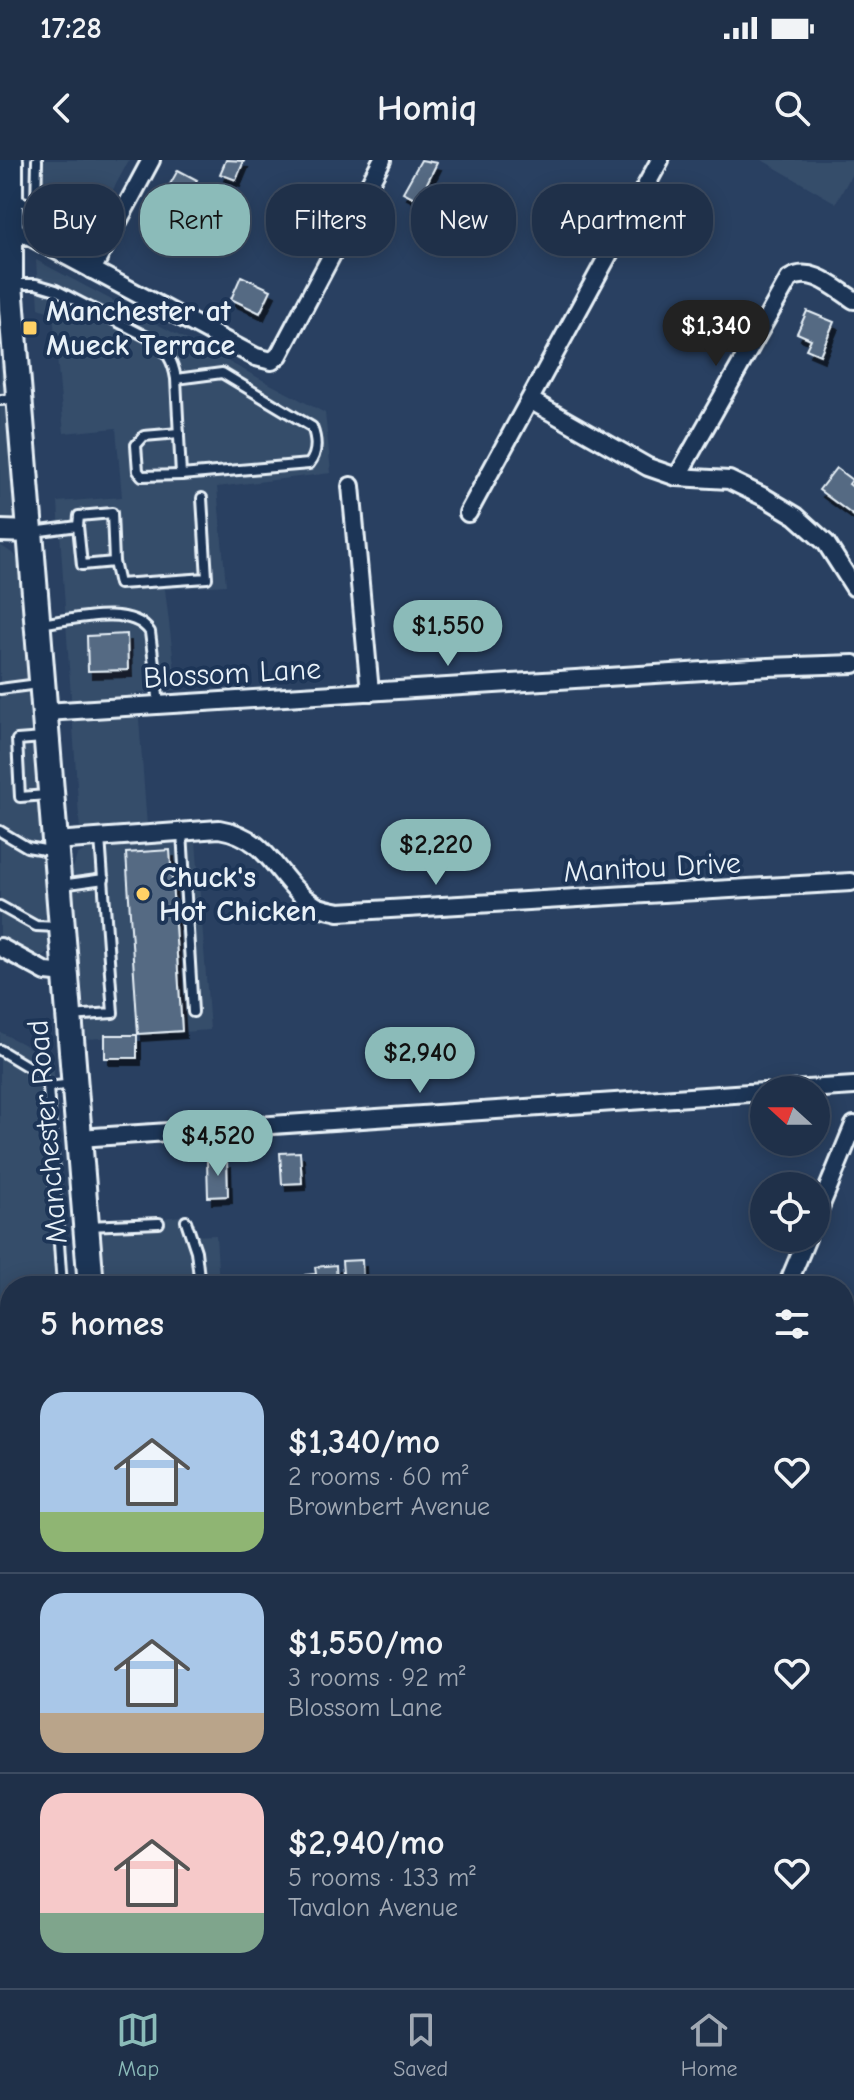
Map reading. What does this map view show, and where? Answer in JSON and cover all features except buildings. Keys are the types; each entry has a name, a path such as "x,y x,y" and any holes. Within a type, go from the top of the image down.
{"main road":[{"name":"Manchester Road","path":"10,160 4,228 10,284 10,400 32,532 90,1276"}],"street":[{"path":"92,270 151,160"},
{"path":"67,256 256,357 272,361 279,355 382,160"},
{"path":"468,513 660,160"},
{"path":"4,228 24,234"},
{"path":"677,477 789,279 802,273 812,274 854,300"},
{"path":"530,400 633,460 662,473 677,477 729,480 796,516 826,543 854,587"},
{"path":"351,486 370,692"},
{"path":"0,531 32,532"},
{"name":"Blossom Lane","path":"45,712 854,664"},
{"name":"Manitou Drive","path":"55,846 100,836 219,829 238,832 255,842 304,897 318,906 339,912 853,882"},
{"path":"0,947 46,972 66,974"},
{"path":"830,1088 854,1086"},
{"path":"79,1138 750,1093"},
{"path":"830,1183 854,1125"},
{"path":"791,1276 801,1252"}],"lane":[{"path":"36,184 37,160"},
{"path":"8,197 24,203"},
{"path":"10,284 36,284 56,290 153,340 167,352 174,364 176,379 181,475"},
{"path":"176,379 222,373 312,427 316,450 309,464 142,476 138,471 136,445 144,436 179,433"},
{"path":"114,562 82,565 79,516 112,513 114,562 119,584 207,578 202,498"},
{"path":"32,532 78,526"},
{"path":"38,625 119,615 144,623 150,632 159,705"},
{"path":"0,689 43,684"},
{"path":"0,831 27,847 55,846"},
{"path":"182,831 193,1012"},
{"path":"69,1016 113,1013 100,836"},
{"path":"59,885 104,879"},
{"path":"0,906 36,926 62,927"},
{"path":"0,1050 38,1073 48,1087 61,1276"},
{"path":"48,1087 75,1084"},
{"path":"186,1221 196,1251 199,1276"},
{"path":"87,1226 159,1223"}],"shaded area":[{"path":"34,160 129,160 116,184 33,184"},
{"path":"762,160 854,160 854,170 836,203"},
{"path":"36,260 325,413 331,473 217,487 226,585 165,589 177,690 137,693 147,826 80,831 58,502 122,497 116,428 64,433 53,313 39,308"},
{"path":"0,341 15,522 0,524"},
{"path":"0,545 19,561 49,950 44,955 34,955 0,937"},
{"path":"196,841 210,1030 87,1039 72,873 77,855 88,848"},
{"path":"0,1032 53,1060 69,1276 0,1276"},
{"path":"191,1215 193,1236 216,1235 218,1276 103,1276 99,1225"}],"place":[{"name":"Manchester at Mueck Terrace","path":"30,328"},
{"name":"Chuck's Hot Chicken","path":"143,894"}]}
